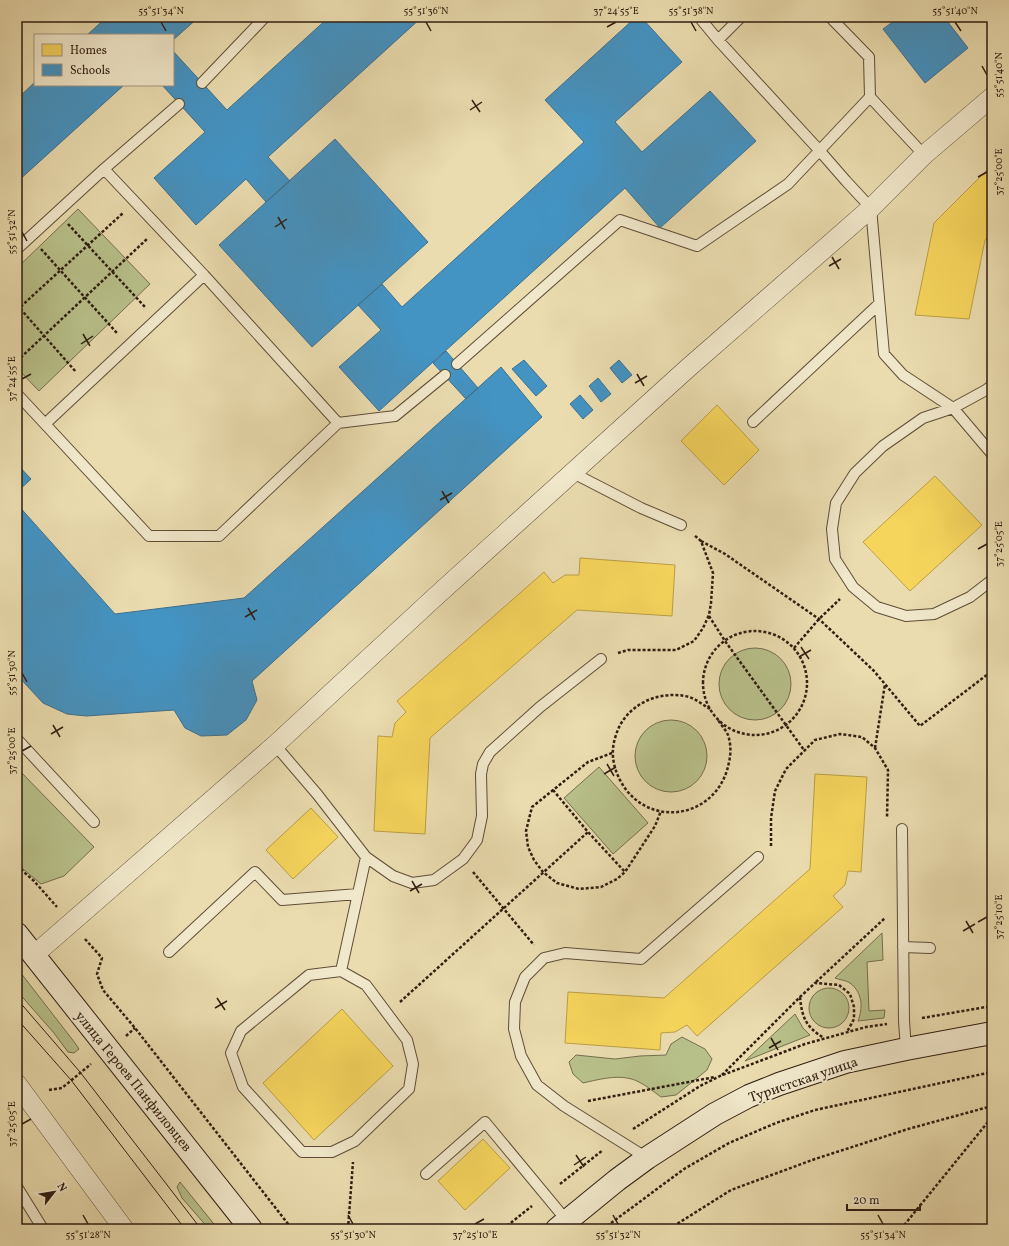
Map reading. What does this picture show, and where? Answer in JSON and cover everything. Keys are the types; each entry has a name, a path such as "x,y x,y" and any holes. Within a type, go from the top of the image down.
{"main road":[{"name":"улица Героев Панфиловцев","path":"17,934 252,1229"},
{"name":"Туристская улица","path":"562,1225 646,1158 715,1114 749,1096 778,1084 845,1062 992,1033"}],"street":[{"path":"34,955 275,745 434,598 688,368 871,208 924,155 992,97"},
{"path":"20,1093 124,1229"}],"lane":[{"path":"202,83 265,17"},
{"path":"699,17 718,40 871,208 884,354 903,375 953,408 992,454"},
{"path":"718,40 741,17"},
{"path":"830,17 869,58 870,97 924,155"},
{"path":"458,364 620,220 697,246 788,184 870,97"},
{"path":"17,249 104,169 179,104"},
{"path":"104,169 204,275 338,423"},
{"path":"44,424 204,275"},
{"path":"754,422 879,304"},
{"path":"17,394 149,536 219,536 338,423 395,416 444,375"},
{"path":"992,385 986,390 953,408 923,418 883,446 855,473 836,504 832,529 835,559 853,587 877,607 906,616 934,614 970,597 992,580"},
{"path":"573,473 641,508 681,525"},
{"path":"275,745 317,794 366,857 393,876 412,883 434,880 463,859 477,840 482,816 481,774 483,764 490,752 540,707 601,659"},
{"path":"17,740 94,822"},
{"path":"902,829 904,1021 906,1049"},
{"path":"341,971 366,857"},
{"path":"646,1158 564,1106 537,1085 521,1056 514,1029 515,1002 525,977 544,958 564,953 640,959 758,857"},
{"path":"168,952 255,872 282,900 358,894"},
{"path":"903,947 930,948"},
{"path":"341,971 366,986 407,1040 413,1064 409,1088 355,1141 332,1152 302,1152 243,1088 231,1052 241,1031 309,975 341,971"},
{"path":"426,1174 485,1122 562,1225"},
{"path":"17,1187 44,1229"}],"path":[{"path":"87,385 18,308 135,202"},
{"path":"57,212 156,320"},
{"path":"17,361 159,227"},
{"path":"30,237 129,346"},
{"path":"681,525 701,541 725,554 819,619 874,671 920,726 992,670"},
{"path":"601,659 628,650 676,650 694,641 703,628 709,615 711,603 713,573 701,541"},
{"path":"794,648 819,619 853,587"},
{"path":"709,615 725,641 804,750"},
{"path":"710,709 690,698 672,694 654,697 637,706 624,719 616,735 612,754 615,772 626,791 637,801 653,810 671,813 690,810 706,802 719,789 728,772 731,754 728,736 710,709 705,697 703,682 708,661 714,652 725,641 743,632 759,631 778,636 794,648 804,663 807,676 806,694 802,707 786,726 771,733 752,735 731,729 718,720"},
{"path":"875,748 885,684"},
{"path":"758,857 771,848 771,818 775,790 786,769 815,740 840,734 862,738 875,748 888,770 887,823"},
{"path":"612,754 588,762 532,807 526,831 528,847 534,860 543,872 557,883 579,889 601,886 617,879 625,872 655,826 661,811"},
{"path":"553,790 588,832 625,872"},
{"path":"387,1013 588,832"},
{"path":"463,859 544,958"},
{"path":"17,866 34,881 102,958 97,974 103,990 135,1028 292,1229"},
{"path":"564,1106 720,1076 800,997 903,901"},
{"path":"815,983 839,985 850,994 854,1007 854,1019 847,1032"},
{"path":"800,997 801,1010 806,1023 814,1032 824,1038"},
{"path":"20,1093 62,1088 135,1028"},
{"path":"603,1229 684,1169 729,1143 776,1123 815,1110 992,1072"},
{"path":"669,1229 730,1190 815,1159 908,1129 992,1106"},
{"path":"901,1229 992,1117"},
{"path":"348,1229 355,1141"}],"green space":[{"path":"78,209 150,284 39,391 17,368 17,268"},
{"path":"755,648 775,654 785,664 791,684 785,704 775,714 755,720 735,714 725,704 719,684 725,664 735,654"},
{"path":"671,720 691,726 701,736 707,756 701,776 691,786 671,792 651,786 641,776 635,756 641,736 651,726"},
{"path":"599,767 648,823 613,854 564,798"},
{"path":"17,768 94,847 64,876 41,884 17,864"},
{"path":"882,933 883,960 867,962 869,1011 885,1010 884,1018 858,1021 861,1011 860,996 854,987 848,982 835,978"},
{"path":"17,968 75,1043 79,1049 74,1053 68,1052 54,1033 17,991"},
{"path":"833,988 840,991 846,997 849,1008 848,1016 840,1025 833,1028 825,1028 818,1025 810,1016 809,1004 812,997 821,989"},
{"path":"795,1014 803,1028 810,1035 745,1061"},
{"path":"682,1037 705,1049 712,1059 707,1070 676,1095 661,1097 648,1087 632,1079 619,1077 583,1083 573,1074 569,1062 576,1055 615,1059 666,1055 671,1044"},
{"path":"180,1182 218,1229 209,1229 182,1198 177,1187"}],"building: Homes":[{"path":"992,165 992,234 985,240 969,319 915,315 934,223"},
{"path":"717,405 759,450 724,485 681,441"},
{"path":"935,476 982,525 910,591 863,542"},
{"path":"580,558 675,565 672,616 577,610 430,738 425,834 374,831 378,736 392,737 395,723 406,712 397,701 544,572 553,583 565,575 579,575"},
{"path":"815,774 867,777 861,872 848,871 845,885 833,896 843,907 697,1036 687,1025 675,1032 661,1033 660,1050 565,1043 568,992 664,998 810,869"},
{"path":"311,808 338,837 293,879 266,850"},
{"path":"342,1009 393,1066 314,1140 263,1083"},
{"path":"483,1139 510,1168 465,1210 438,1181"}],"building: Schools":[{"path":"107,17 199,17 174,39 174,34 88,34"},
{"path":"329,17 422,17 268,157 290,181 266,202 246,179 196,225 154,178 205,132 163,86 174,86 174,52 227,110"},
{"path":"636,17 641,17 682,62 615,122 642,152 710,91 756,141 660,228 625,188 379,411 339,367 381,330 358,305 382,284 402,307 584,142 545,100"},
{"path":"895,17 944,17 968,48 925,83 883,29 897,19"},
{"path":"34,83 34,86 123,86 17,182 17,99"},
{"path":"335,139 428,242 312,347 219,245"},
{"path":"446,351 478,388 466,399 433,363"},
{"path":"524,360 547,386 536,396 512,369"},
{"path":"619,360 632,375 622,383 610,368"},
{"path":"501,367 542,417 252,681 257,700 246,720 227,735 201,736 185,728 174,710 86,716 67,714 43,703 17,675 17,504 115,614 244,598"},
{"path":"598,378 611,394 601,402 589,386"},
{"path":"580,395 593,410 583,419 570,404"},
{"path":"17,464 31,479 17,492"}],"tram line":[{"path":"17,999 80,1072 201,1229"},
{"path":"17,1019 71,1080 185,1229"}]}
